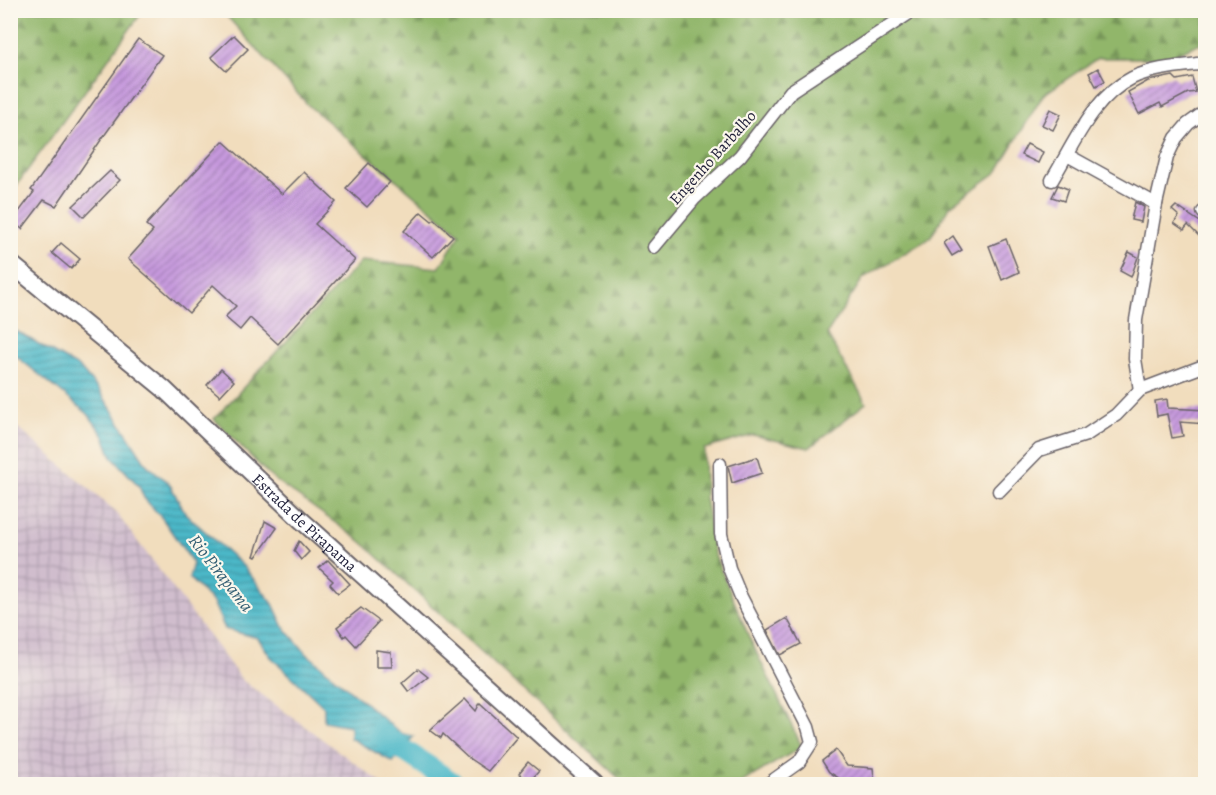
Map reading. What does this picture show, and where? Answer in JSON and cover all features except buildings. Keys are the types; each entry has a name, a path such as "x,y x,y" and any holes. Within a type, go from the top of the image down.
{"main road":[{"name":"Estrada de Pirapama","path":"10,263 164,389 300,519 595,784"}],"street":[{"name":"Engenho Barbalho","path":"654,247 695,198 740,156 791,91 914,10"},
{"path":"1052,180 1096,106 1111,91 1133,77 1206,63"},
{"path":"1140,390 1135,359 1136,320 1156,204 1167,157 1176,138 1188,124 1206,111"},
{"path":"1067,155 1156,204"},
{"path":"999,491 1039,450 1086,435 1116,415 1140,390 1206,365"},
{"path":"720,465 721,534 729,568 741,597 808,727 812,742 799,762 768,784"}],"shaded area":[{"path":"11,422 114,510 242,680 383,784 11,784"}],"green space":[{"path":"10,11 143,11 11,193"},
{"path":"222,11 1205,11 1205,41 1166,58 1098,58 1043,95 997,172 950,206 930,238 863,278 827,334 866,403 809,448 753,435 704,449 705,497 714,553 749,637 802,747 739,784 625,784 362,542 271,477 214,419 361,261 439,268 460,234 309,106"}],"water":[{"path":"11,328 80,368 101,393 147,465 169,483 186,514 244,567 273,604 284,627 306,653 392,726 403,734 414,736 393,762 350,738 350,726 324,721 324,707 271,657 258,638 225,629 213,602 189,578 193,563 162,518 144,498 139,486 112,457 104,436 88,414 11,352"}],"waterway":[{"name":"Rio Pirapama","path":"378,733 454,784"}]}
